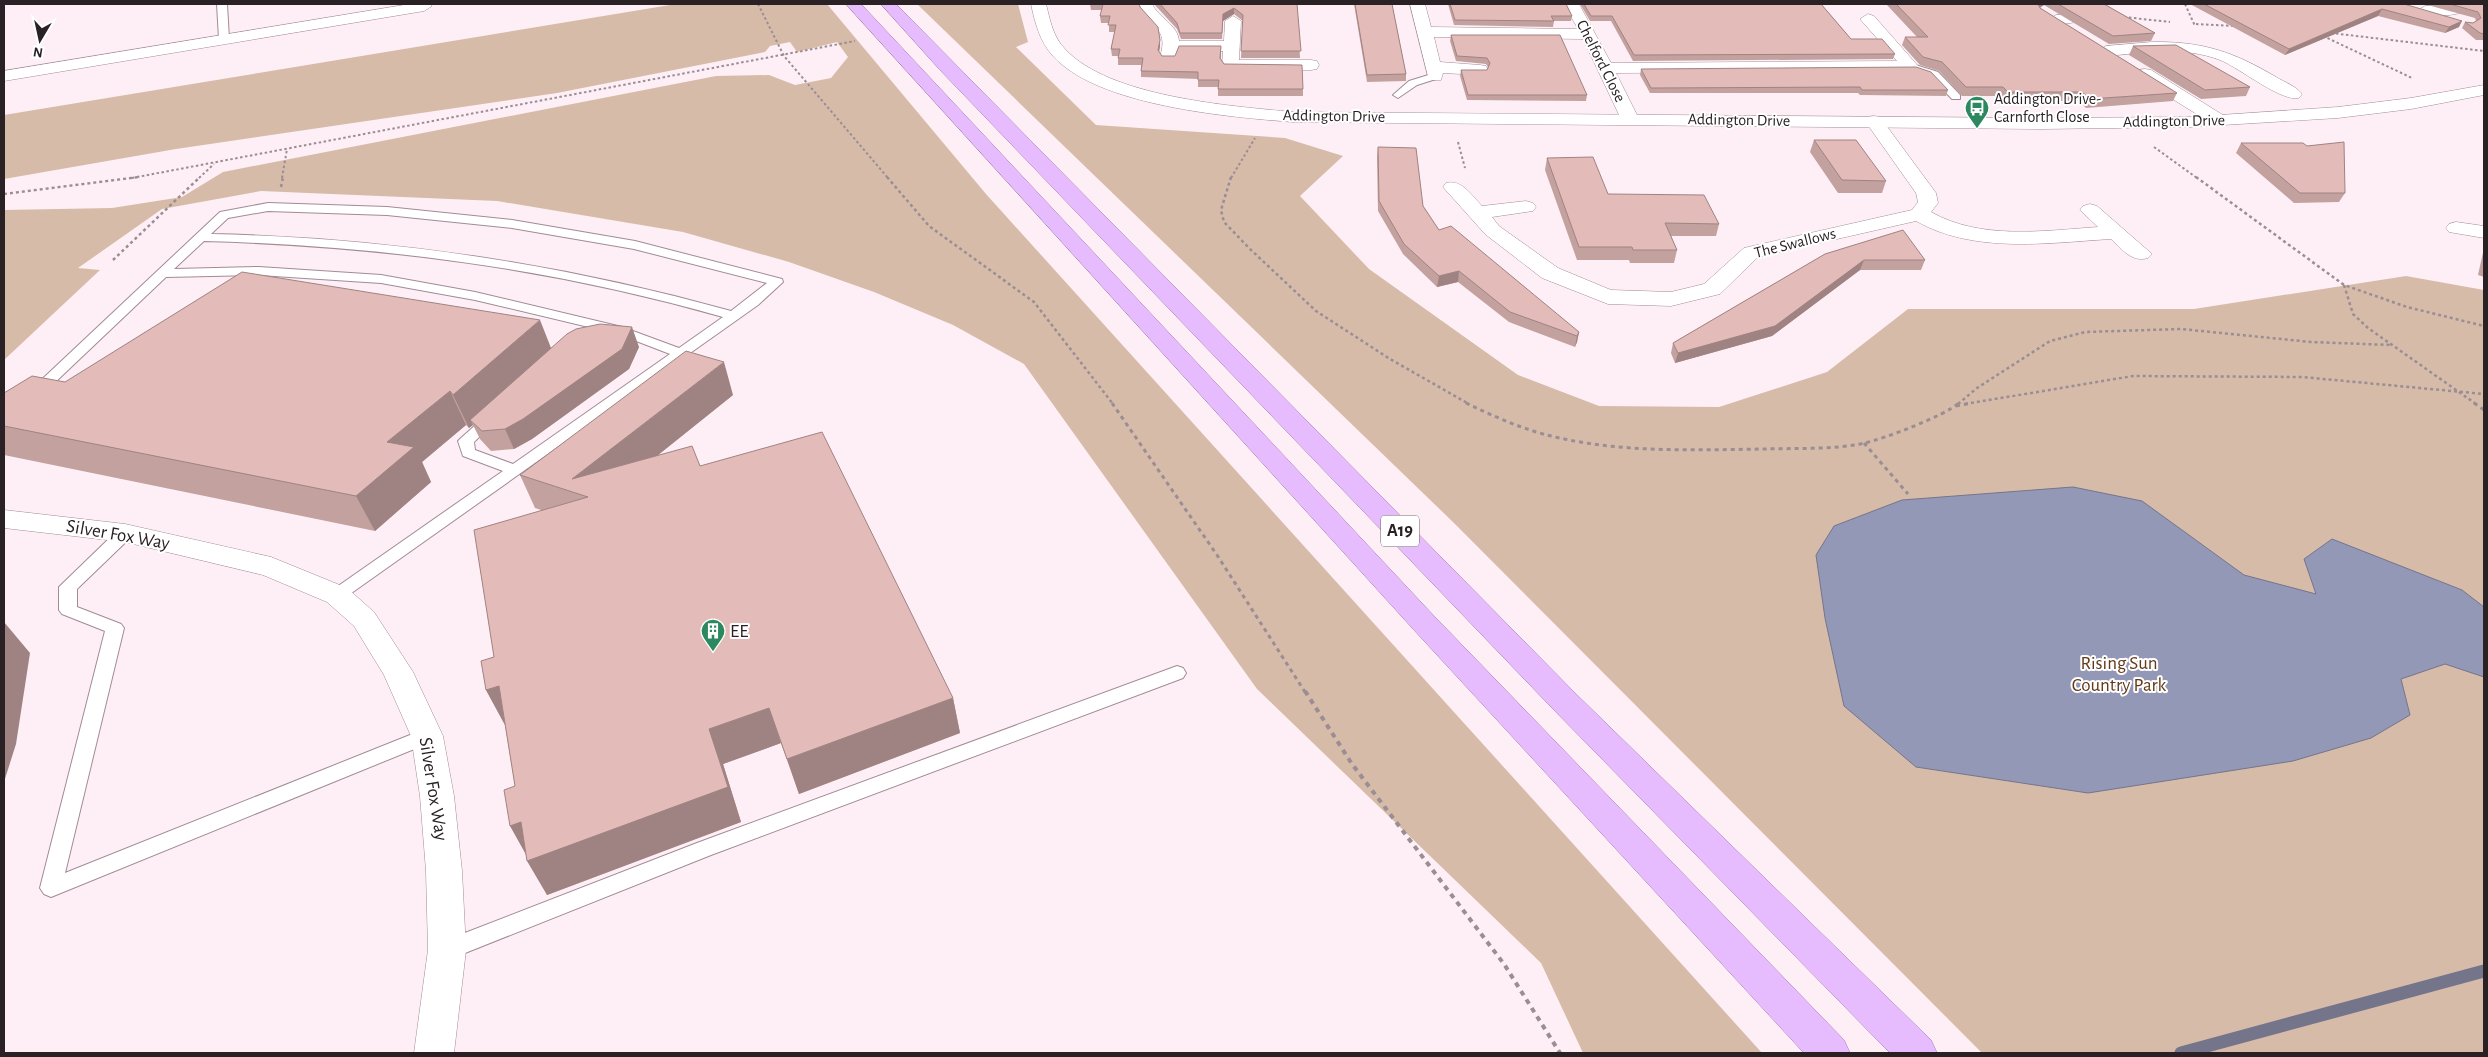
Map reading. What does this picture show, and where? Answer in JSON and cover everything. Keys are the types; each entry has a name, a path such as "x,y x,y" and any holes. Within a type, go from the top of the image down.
{"highway":[{"name":"A19","path":"853,4 1424,623 1830,1053"},
{"name":"A19","path":"888,4 946,66 1564,701 1917,1053"}],"street":[{"name":"Addington Drive","path":"1039,4 1045,34 1059,54 1086,72 1120,88 1181,103 1270,115 2121,123 2220,121 2327,114 2451,97 2484,90"},
{"path":"1144,4 1147,12 1166,28 1172,36 1171,52 1232,46"},
{"path":"1418,4 1434,71 1480,70"},
{"name":"Chelford Close","path":"1572,4 1589,34 1630,119"},
{"path":"2425,11 2460,10 2472,4"},
{"path":"4,76 424,5"},
{"path":"2410,6 2468,23"},
{"path":"2078,18 2049,16 2220,121"},
{"path":"1868,19 1910,66"},
{"path":"1233,21 1230,65 1311,66"},
{"path":"1425,32 1589,34"},
{"path":"2106,51 2169,47 2195,48 2228,57 2293,94"},
{"path":"1606,68 1910,66"},
{"path":"1874,121 1926,193 1928,203 1919,214 1929,222 1954,229 2006,238 2116,232"},
{"name":"The Swallows","path":"1453,187 1492,230 1550,273 1608,297 1671,299 1712,289 1750,252 1919,214"},
{"path":"1477,214 1526,207"},
{"path":"2090,210 2141,254"},
{"path":"2456,228 2484,232"},
{"name":"Silver Fox Way","path":"4,520 125,533 271,568 337,595 364,619 398,672 427,736 438,805 447,950 434,1053"}],"lane":[{"path":"222,4 224,39"},
{"path":"1910,66 1934,74 1956,97"},
{"path":"1398,95 1434,71"},
{"path":"4,423 224,215 268,206 387,211 512,224 635,245 776,282 733,316 337,595"},
{"path":"201,238 278,238 439,252 556,271 670,297 733,316"},
{"path":"164,273 259,271 381,280 475,296 622,330 681,353"},
{"path":"586,336 600,325"},
{"path":"501,409 466,441 468,453 515,470"},
{"path":"125,533 68,587 68,610 115,628 51,888 427,736"},
{"path":"447,950 704,849 1177,673"}],"path":[{"path":"758,4 784,56 929,226 1034,302 1108,398 1217,555 1352,764 1504,964 1560,1053"},
{"path":"2116,16 2175,22"},
{"path":"2185,23 2242,26"},
{"path":"2451,97 2322,34 2484,51"},
{"path":"4,194 113,182 861,40"},
{"path":"1270,115 1229,180 1221,210 1224,222 1316,311 1448,395 1493,416 1552,436 1604,446 1683,450 1801,448 1864,443 1897,433 1956,406 2133,376 2302,377 2484,394"},
{"path":"1452,118 1468,179 1453,187"},
{"path":"2121,123 2344,285 2407,307 2484,326"},
{"path":"279,195 287,150"},
{"path":"113,260 214,163"},
{"path":"2344,285 2353,314 2390,345 2484,410"},
{"path":"1956,406 1977,388 2050,341 2085,332 2181,329 2311,342 2390,345"},
{"path":"1864,443 1908,494"}],"green space":[{"path":"676,4 827,4 986,194 1762,1053 1583,1053 1541,963 1257,689 1024,364 953,325 874,292 789,262 683,232 497,201 261,191 162,209 78,268 100,270 4,360 4,210 112,208 182,197 223,172 716,76 769,75 795,85 831,78 848,57 837,42 797,52 790,42 770,46 765,52 557,93 176,149 4,179 4,115"},
{"name":"Rising Sun Country Park","path":"917,4 1018,4 1028,42 1016,47 1096,125 1285,138 1343,156 1300,196 1369,269 1518,375 1599,406 1719,407 1827,372 1908,309 2194,309 2406,276 2484,290 2484,1053 1982,1053 1454,523"}],"water":[{"path":"2073,487 2142,501 2244,575 2316,594 2304,559 2332,539 2462,590 2484,607 2484,677 2445,664 2401,679 2410,715 2371,738 2293,761 2088,793 1916,767 1844,706 1825,618 1816,555 1834,526 1902,500"}],"building":[{"path":"1103,4 1139,4 1158,27 1160,40 1158,50 1162,56 1175,56 1179,46 1221,46 1220,58 1224,64 1302,65 1303,89 1218,89 1219,80 1198,80 1198,72 1141,71 1143,58 1118,58 1120,49 1111,49 1116,25 1108,25 1110,16 1100,16"},
{"path":"1160,4 1297,4 1301,51 1241,51 1243,15 1234,8 1223,14 1222,33 1180,33 1177,23"},
{"path":"1355,4 1392,4 1406,74 1367,75"},
{"path":"1450,4 1566,4 1572,16 1551,16 1554,21 1455,20"},
{"path":"1584,4 1821,4 1851,39 1882,39 1895,54 1634,55 1612,16 1591,16"},
{"path":"1896,4 2038,4 2040,8 2177,93 2090,99 2082,92 2008,92 2003,87 1966,87 1942,62 1923,57 1905,37 1928,37"},
{"path":"2058,4 2104,4 2155,33 2113,36"},
{"path":"2204,4 2404,4 2462,21 2449,27 2382,9 2289,49"},
{"path":"2450,4 2484,4 2484,34 2465,22 2473,23 2481,18 2478,12"},
{"path":"1451,35 1560,35 1587,95 1468,95 1461,70 1487,70 1490,63 1487,58 1457,56"},
{"path":"2176,45 2250,87 2205,90 2133,46"},
{"path":"1916,67 1931,72 1948,90 1862,90 1860,87 1651,88 1641,69"},
{"path":"1814,140 1856,140 1886,181 1842,180"},
{"path":"2344,142 2345,193 2300,193 2241,143 2303,143 2307,146"},
{"path":"1378,147 1416,148 1423,206 1439,230 1451,226 1579,332 1577,336 1510,312 1459,271 1439,276 1404,244 1379,201"},
{"path":"1593,157 1608,194 1704,195 1719,224 1665,223 1677,250 1633,250 1632,247 1579,247 1547,158"},
{"path":"1903,230 1925,260 1864,260 1775,326 1678,353 1673,343 1825,254"},
{"path":"242,272 540,320 453,395 450,391 387,442 414,447 356,496 4,426 4,393 32,376 65,382"},
{"path":"600,324 632,327 622,349 523,419 505,429 482,431 470,420 567,334 576,329"},
{"name":"EE","path":"686,351 724,362 572,479 692,446 700,466 822,432 953,698 787,759 769,708 709,729 728,787 527,861 521,822 510,826 504,790 515,786 499,686 486,690 481,661 494,657 474,530 588,497 520,475"}],"waterway":[{"path":"2181,1053 2484,971"}],"place":[{"name":"Addington Drive- Carnforth Close","path":"1977,129"},
{"name":"EE","path":"713,652"}]}
